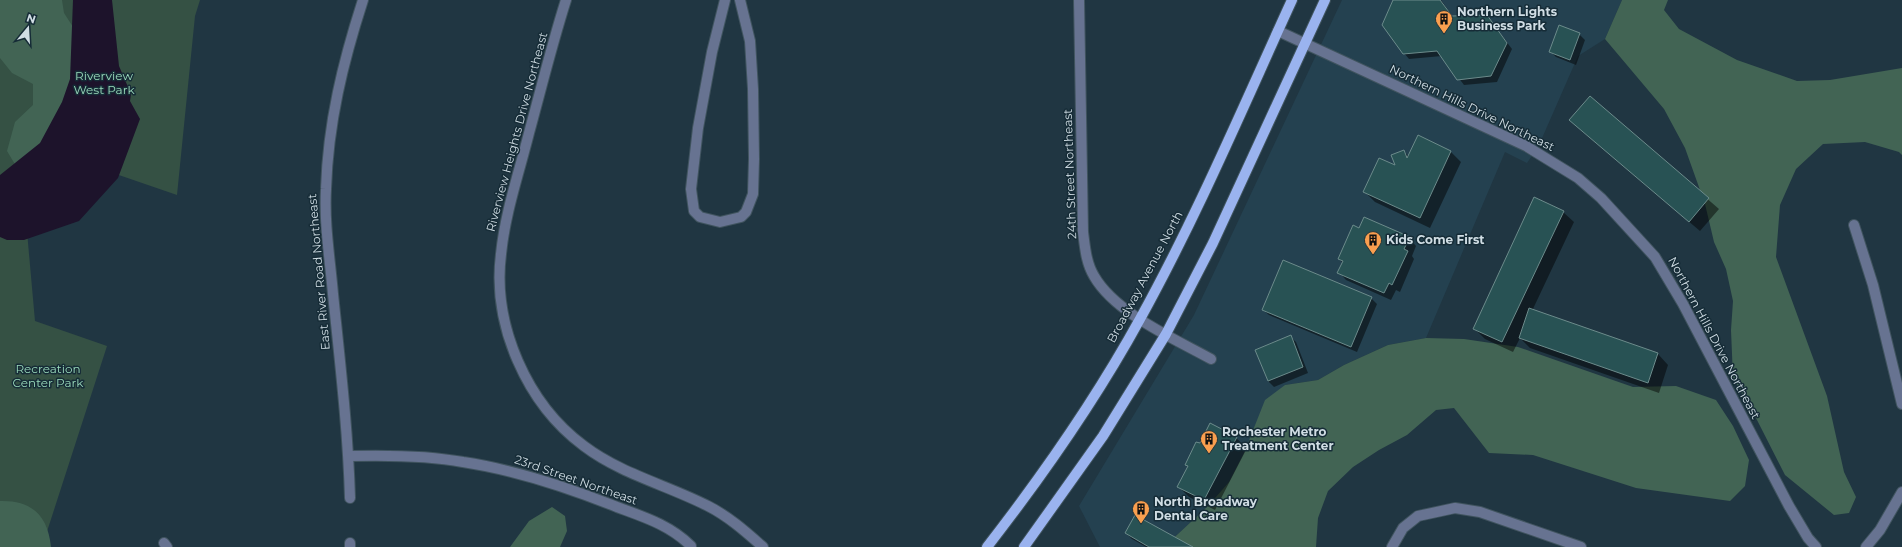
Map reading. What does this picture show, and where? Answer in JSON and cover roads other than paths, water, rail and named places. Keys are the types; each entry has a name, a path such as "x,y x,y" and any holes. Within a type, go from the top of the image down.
{"main road":[{"name":"Broadway Avenue North","path":"987,547 1048,463 1083,411 1140,319 1190,220 1292,0"},
{"path":"1024,547 1103,436 1166,334 1213,243 1325,0"}],"street":[{"name":"East River Road Northeast","path":"350,498 349,456 330,265 326,190 330,130 335,101 341,72 363,0"},
{"name":"Riverview Heights Drive Northeast","path":"566,0 508,212 500,254 500,292 503,312 512,346 529,382 539,398 569,434 599,456 624,470 709,506 763,547"},
{"path":"725,0 712,52 698,128 691,189 694,211 700,217 720,222 741,217 746,212 753,194 753,90 750,41 740,0"},
{"name":"24th Street Northeast","path":"1079,0 1083,232 1087,257 1094,277 1106,293 1120,306 1166,334 1211,358"},
{"name":"Northern Hills Drive Northeast","path":"1278,31 1526,146 1578,178 1601,198 1655,257 1684,304 1789,506 1808,538 1816,547"},
{"path":"1854,225 1873,285 1902,404"},
{"name":"23rd Street Northeast","path":"349,456 437,458 463,461 515,472 599,500 665,526 680,535 691,546"},
{"path":"1866,547 1880,530 1902,492"},
{"path":"1392,547 1403,528 1418,516 1455,508 1480,512 1581,547"}],"place":[{"name":"Northern Lights Business Park","path":"1444,34"},
{"name":"Kids Come First","path":"1373,255"},
{"name":"Rochester Metro Treatment Center","path":"1209,454"},
{"name":"North Broadway Dental Care","path":"1141,524"}],"park label":[{"name":"Riverview West Park","path":"104,83"},
{"name":"Recreation Center Park","path":"48,376"}]}
